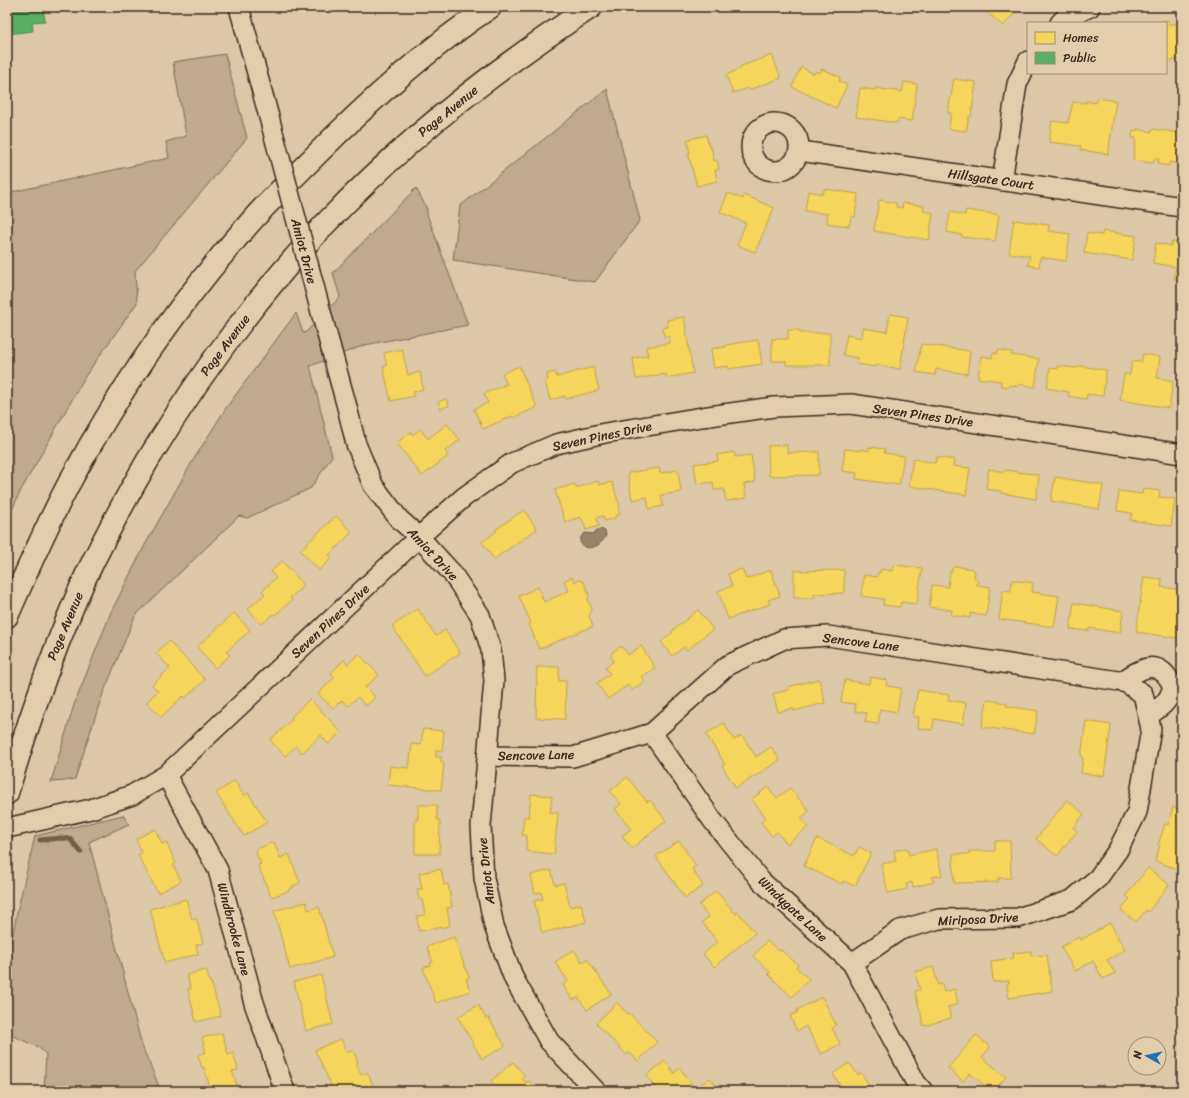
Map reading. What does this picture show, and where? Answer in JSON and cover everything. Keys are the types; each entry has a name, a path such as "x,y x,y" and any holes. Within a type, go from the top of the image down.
{"highway":[{"path":"7,616 45,531 72,477 138,368 212,268 255,217 338,132 385,89 434,49 490,7"},
{"name":"Page Avenue","path":"7,794 41,686 62,631 87,574 113,522 172,420 212,362 278,277 362,187 405,147 454,106 534,45 592,7"}],"street":[{"name":"Amiot Drive","path":"240,7 356,444 373,485 399,519 452,573 480,615 491,650 494,681 488,756 480,826 484,878 494,926 514,979 549,1041 596,1091"},
{"path":"1061,22 1065,18 1090,7"},
{"path":"1002,181 1017,84 1027,63"},
{"name":"Hillsgate Court","path":"800,151 1182,207"},
{"name":"Seven Pines Drive","path":"7,828 92,809 132,795 166,775 418,537 464,497 512,463 556,444 620,430 774,407 851,404 1182,454"},
{"name":"Sencove Lane","path":"488,756 573,757 652,733 728,665 784,639 828,636 1125,682 1143,694"},
{"path":"1121,682 1144,667 1155,667 1168,677 1173,687 1169,698 1161,707 1148,716"},
{"name":"Miriposa Drive","path":"852,963 900,930 939,919 1018,918 1072,900 1098,878 1118,850 1137,812 1151,729 1143,694"},
{"name":"Windygate Lane","path":"652,733 713,821 761,881 852,963 916,1083 923,1091"},
{"name":"Windbrooke Lane","path":"166,775 218,870 254,1003 285,1091"}],"shaded area":[{"path":"225,54 247,138 135,271 137,303 86,375 20,492 7,521 7,193 169,158 166,142 186,136 173,62"},
{"path":"607,89 640,220 595,282 453,260 460,206"},
{"path":"416,188 427,209 427,214 468,325 365,345 310,366 332,456 311,488 247,518 239,516 135,616 101,699 75,779 51,782 74,705 111,612 146,543 192,462 226,408 296,313 303,333 306,332 340,297 333,273"},
{"path":"600,529 605,531 606,535 602,542 590,548 583,546 580,542 581,537 585,533 593,534"},
{"path":"123,815 129,824 89,842 142,1046 161,1091 44,1091 46,1054 38,1047 7,1033 7,963 35,836"}],"building: Homes":[{"path":"991,7 1020,7 1003,26 987,12"},
{"path":"1168,20 1169,25 1182,22 1182,58 1167,62 1167,22 1159,22"},
{"path":"772,55 781,78 749,90 748,88 733,93 726,75 742,68 741,66"},
{"path":"801,67 814,74 816,71 820,73 822,69 840,77 839,81 847,85 836,108 792,87"},
{"path":"954,79 976,82 971,117 969,116 966,131 949,129 951,113 948,113"},
{"path":"904,82 917,84 912,121 898,119 897,123 856,117 860,88 875,90 875,88 902,92"},
{"path":"1097,98 1116,101 1108,154 1080,150 1081,146 1049,142 1052,121 1068,123 1073,102 1086,103 1086,101 1096,103"},
{"path":"1181,122 1182,164 1169,162 1169,166 1158,164 1159,159 1154,159 1153,163 1133,160 1136,138 1132,138 1133,130 1137,131 1137,129 1152,132 1153,129 1179,133"},
{"path":"706,135 709,147 711,147 714,161 717,160 719,169 715,170 717,181 697,186 688,153 690,153 687,140"},
{"path":"824,189 858,194 855,217 851,217 849,226 827,223 828,214 805,211 808,191 823,194"},
{"path":"728,193 743,199 744,195 774,208 755,252 737,245 746,223 720,212"},
{"path":"879,200 896,203 896,207 902,208 903,203 924,206 923,211 933,213 929,240 874,231"},
{"path":"966,210 999,215 995,241 962,237 962,235 947,232 950,212 965,215"},
{"path":"1014,220 1049,225 1048,231 1070,234 1066,261 1040,257 1039,267 1028,265 1030,256 1009,253"},
{"path":"1103,231 1136,236 1132,260 1084,253 1087,233 1102,235"},
{"path":"1172,242 1182,243 1182,280 1174,279 1176,267 1153,263 1156,243 1171,246"},
{"path":"890,314 908,317 900,369 877,365 876,367 857,364 858,358 843,355 847,335 862,338 863,328 887,332"},
{"path":"684,317 693,373 667,378 666,374 636,379 633,358 648,356 646,347 670,343 669,336 664,337 663,328 668,327 667,320"},
{"path":"788,330 800,330 800,333 830,333 830,365 786,365 786,361 772,361 772,339 788,339"},
{"path":"758,340 762,364 729,369 728,366 714,368 711,349"},
{"path":"921,344 970,351 967,374 936,369 935,375 916,372"},
{"path":"402,349 408,375 420,372 423,389 413,392 414,396 391,401 383,367 387,366 384,353"},
{"path":"998,350 1012,352 1011,355 1039,359 1035,387 1020,384 1019,386 1001,386 1001,381 978,378 981,356 992,358 993,353 997,354"},
{"path":"1143,354 1160,357 1157,378 1173,381 1169,408 1120,400 1124,374 1130,375 1132,361 1141,362"},
{"path":"519,366 537,407 483,429 474,409 488,403 484,394 507,384 502,374"},
{"path":"1058,366 1076,368 1080,366 1106,370 1103,396 1087,394 1086,399 1068,396 1069,392 1047,388 1050,368 1058,369"},
{"path":"593,367 599,390 566,399 565,396 550,400 545,381 548,380 547,374 555,372 557,377"},
{"path":"446,399 449,405 441,409 438,402"},
{"path":"447,424 460,440 445,451 448,456 422,476 397,443 411,432 413,435 420,429 428,439"},
{"path":"787,445 787,453 819,452 819,475 769,476 768,446"},
{"path":"869,447 885,449 884,453 904,456 899,485 856,479 857,473 842,471 845,449 861,451 861,449 869,451"},
{"path":"734,452 735,457 751,455 755,482 744,484 746,498 726,501 724,489 714,490 713,482 697,484 694,464 718,461 717,455"},
{"path":"937,457 954,460 953,466 970,468 966,495 909,486 913,459 935,463"},
{"path":"659,468 660,473 678,470 681,492 661,495 663,506 649,509 647,497 632,500 628,473"},
{"path":"989,469 1039,475 1036,499 986,489"},
{"path":"1055,477 1103,485 1099,509 1051,501"},
{"path":"598,481 599,485 612,482 620,507 618,508 620,514 615,516 615,518 605,521 603,516 596,518 599,526 586,530 580,517 565,522 555,490 575,484 576,488"},
{"path":"1143,489 1160,491 1159,497 1175,499 1171,526 1130,520 1132,513 1117,511 1119,491 1142,494"},
{"path":"524,510 537,529 494,559 482,542 497,531 495,530"},
{"path":"336,516 352,532 329,555 332,558 319,570 300,550"},
{"path":"282,561 304,585 290,598 292,600 262,624 248,609 265,594 262,591 276,578 271,572"},
{"path":"893,565 922,568 917,604 901,602 900,607 883,605 884,599 861,596 864,575 877,577 878,572 880,573 881,569 892,571"},
{"path":"955,566 972,569 975,572 974,577 978,581 977,585 990,587 986,616 970,613 970,618 951,615 952,610 929,607 932,585 948,587 950,572 951,573"},
{"path":"742,569 746,579 771,570 780,596 768,600 770,604 728,619 718,591 732,586 728,574"},
{"path":"844,570 844,593 814,594 814,598 794,598 794,571"},
{"path":"572,577 574,582 579,580 584,582 589,595 588,600 592,609 589,616 593,626 539,649 529,624 531,623 519,596 538,587 544,602 569,591 564,581"},
{"path":"1144,577 1162,579 1161,587 1182,590 1182,633 1178,632 1177,638 1136,632"},
{"path":"1012,580 1033,583 1032,592 1059,596 1054,627 999,619 1003,590 1011,591"},
{"path":"1074,603 1123,611 1120,633 1089,628 1089,631 1070,629"},
{"path":"418,609 436,636 445,630 460,653 425,676 392,626"},
{"path":"698,610 713,629 687,650 684,647 672,656 661,642"},
{"path":"234,613 250,630 226,652 230,655 215,668 197,647"},
{"path":"169,641 205,680 185,698 183,696 161,717 147,702 158,691 152,685 170,668 156,653"},
{"path":"641,646 655,668 641,677 645,681 632,690 628,685 608,699 597,683 610,674 605,667 614,661 611,656 612,653 619,647 623,648 628,655"},
{"path":"359,654 379,675 365,687 375,697 366,706 358,697 348,706 342,700 333,708 318,694 335,677 331,673 344,660 348,664"},
{"path":"537,667 559,667 559,681 566,681 565,719 536,718"},
{"path":"870,677 887,680 886,686 901,688 897,712 880,709 878,724 865,722 867,713 855,711 856,704 841,702 845,680 869,684"},
{"path":"819,679 825,703 794,711 793,708 778,712 773,694 789,690 788,687"},
{"path":"918,690 949,695 948,700 966,703 963,724 934,719 932,730 918,728 919,717 913,716"},
{"path":"310,699 341,732 328,744 321,735 302,753 296,746 285,756 270,740 293,719 291,717"},
{"path":"987,700 1007,703 1006,706 1038,711 1034,734 982,727"},
{"path":"1086,721 1111,725 1104,776 1081,773 1083,757 1081,756"},
{"path":"724,723 734,740 742,735 756,757 771,747 780,760 736,788 722,766 725,764 706,734"},
{"path":"423,729 444,731 442,751 436,750 436,757 441,757 441,762 444,762 441,790 388,785 390,766 409,768 412,744 421,745"},
{"path":"627,777 647,802 650,800 666,821 632,848 622,836 631,829 615,809 621,804 610,791"},
{"path":"235,781 244,796 248,793 267,822 244,836 216,793"},
{"path":"768,787 777,798 790,788 809,811 801,818 808,827 787,844 777,832 772,836 761,822 766,818 752,799"},
{"path":"531,794 552,796 550,812 558,813 554,854 526,851 527,835 522,835 524,817 529,817"},
{"path":"1067,800 1084,814 1073,828 1077,831 1057,856 1036,839"},
{"path":"418,805 437,805 437,820 440,820 439,854 415,854 415,820 418,820"},
{"path":"1173,807 1182,810 1182,854 1177,869 1155,861 1160,846 1158,845 1165,824 1168,825"},
{"path":"155,829 162,844 166,842 176,863 173,865 181,881 158,893 138,855 142,853 136,839"},
{"path":"817,838 854,856 859,847 871,853 855,886 843,881 842,884 804,866"},
{"path":"679,841 696,866 692,869 703,886 685,898 656,856"},
{"path":"995,841 1010,841 1011,878 998,878 998,882 954,883 953,854 969,854 969,851 995,851"},
{"path":"274,842 280,858 289,854 300,883 292,886 293,888 289,889 289,891 271,897 258,865 261,864 255,850"},
{"path":"907,848 909,855 936,849 942,875 932,877 934,882 913,887 912,882 906,884 907,889 888,893 881,864 896,861 894,851"},
{"path":"1148,868 1169,885 1148,912 1146,910 1136,922 1121,910 1130,899 1126,895"},
{"path":"441,869 444,885 448,884 452,907 447,908 450,926 419,931 417,916 425,915 422,899 419,899 417,889 422,889 419,873"},
{"path":"551,870 555,885 564,883 570,907 581,904 586,922 542,933 534,901 543,899 541,892 535,893 531,875"},
{"path":"716,891 736,914 738,912 755,933 714,967 703,954 718,942 702,922 709,917 699,905"},
{"path":"186,899 192,919 196,918 203,943 196,945 198,954 165,963 150,909"},
{"path":"306,902 308,910 319,907 333,957 290,969 274,911"},
{"path":"1110,923 1125,950 1107,960 1115,973 1103,979 1093,961 1075,971 1061,947 1079,937 1081,940"},
{"path":"454,937 469,978 466,979 470,991 436,1003 423,968 431,965 430,963 433,962 427,947"},
{"path":"767,941 779,951 781,950 798,965 796,967 809,979 792,997 768,974 770,972 753,956"},
{"path":"574,950 582,962 587,959 611,994 587,1010 578,997 573,1000 563,985 568,981 555,962"},
{"path":"1031,951 1031,956 1047,955 1052,991 1009,998 1007,984 1009,981 993,982 991,961 1014,958 1013,953"},
{"path":"933,967 938,985 942,984 944,992 955,989 958,1004 948,1007 951,1018 924,1026 915,991 920,990 915,972"},
{"path":"206,970 221,1016 196,1022 188,989 191,989 187,975"},
{"path":"321,975 333,1024 306,1031 294,982"},
{"path":"822,997 836,1025 832,1028 840,1044 821,1054 806,1026 797,1031 790,1016 798,1012 797,1010"},
{"path":"617,1003 628,1014 629,1013 657,1042 638,1061 629,1052 627,1055 596,1023"},
{"path":"478,1005 486,1019 488,1017 505,1046 482,1059 458,1017"},
{"path":"222,1033 228,1055 233,1053 238,1070 232,1071 237,1086 220,1091 211,1091 204,1067 202,1068 198,1055 206,1052 202,1038"},
{"path":"976,1035 990,1047 982,1057 1006,1077 994,1091 991,1091 970,1073 963,1081 948,1068"},
{"path":"341,1039 347,1053 353,1050 358,1063 356,1064 361,1075 367,1072 373,1085 360,1091 339,1091 337,1087 333,1089 315,1050"},
{"path":"665,1061 674,1073 680,1068 695,1089 710,1078 720,1091 659,1091 656,1087 655,1088 647,1075"},
{"path":"513,1062 525,1076 522,1078 526,1083 529,1081 538,1091 500,1091 491,1081"},
{"path":"849,1063 858,1075 861,1073 873,1091 831,1091 840,1085 833,1074"}],"building: Public":[{"path":"7,7 43,7 45,21 32,22 33,31 7,34"}],"waterway":[{"path":"40,840 61,838 70,839 81,852"}]}
